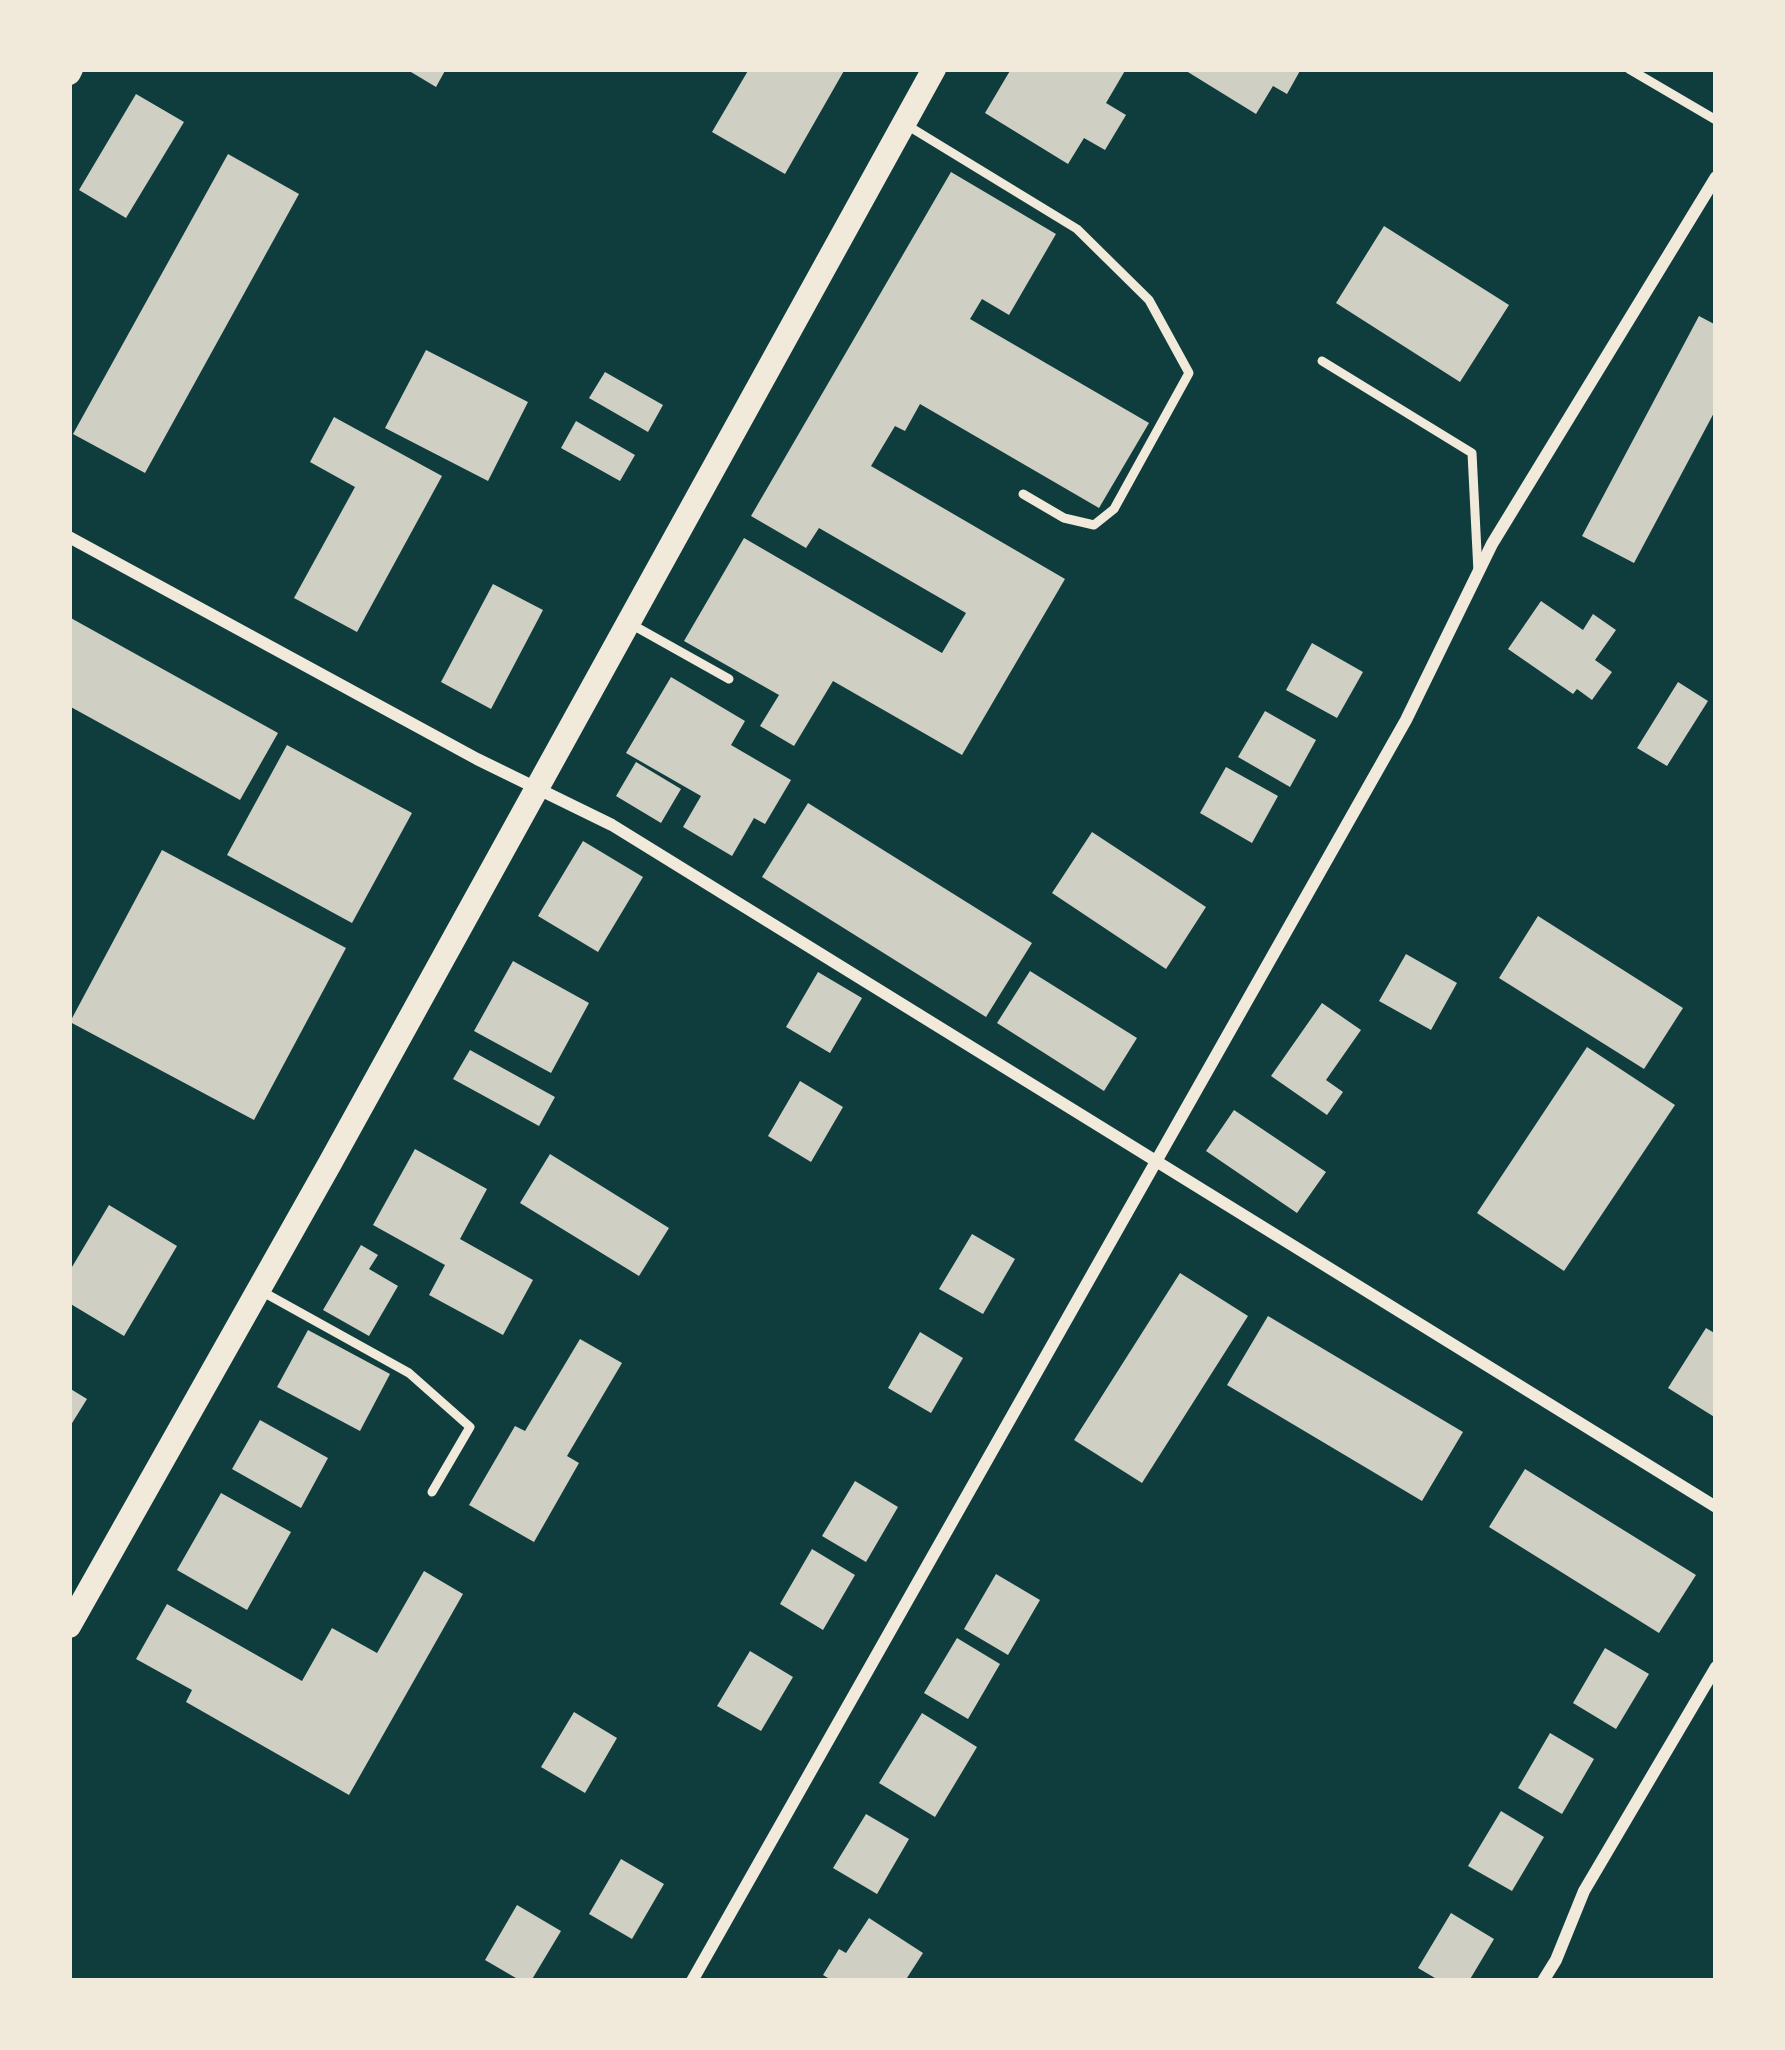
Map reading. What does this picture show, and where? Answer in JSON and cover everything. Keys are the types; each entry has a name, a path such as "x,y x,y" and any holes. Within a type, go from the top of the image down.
{"main road":[{"path":"69,1626 934,69"}],"street":[{"path":"692,1981 1406,720 1492,544 1716,177"},
{"path":"69,536 468,754 612,825 1716,1507"},
{"path":"1543,1981 1584,1891 1716,1666"}],"lane":[{"path":"1629,69 1716,120"},
{"path":"905,124 1077,229 1149,300 1189,374 1114,509 1094,525 1064,518 1023,494"},
{"path":"1322,361 1472,453 1478,572"},
{"path":"628,622 729,679"},
{"path":"259,1289 409,1373 470,1427 432,1492"}],"building":[{"path":"406,69 446,69 436,87"},
{"path":"749,69 845,69 785,174 712,132"},
{"path":"1011,69 1126,69 1106,103 1126,115 1105,150 1084,138 1068,164 985,113"},
{"path":"1183,69 1301,69 1287,94 1273,86 1256,114"},
{"path":"136,94 184,122 126,218 79,190"},
{"path":"228,154 299,194 145,473 73,434"},
{"path":"951,172 1056,234 1009,315 982,299 970,319 1149,423 1099,508 920,404 905,431 895,426 871,466 1065,579 962,755 833,681 794,746 760,726 779,695 684,641 744,538 942,653 966,613 819,528 806,548 751,516"},
{"path":"1384,226 1509,305 1460,382 1336,303"},
{"path":"1699,316 1716,325 1716,409 1634,563 1582,536"},
{"path":"426,350 528,402 488,481 385,428"},
{"path":"605,372 663,405 648,432 589,398"},
{"path":"334,417 442,476 357,632 294,598 355,487 310,462"},
{"path":"576,421 635,455 620,481 561,448"},
{"path":"493,584 543,610 491,709 441,682"},
{"path":"1541,601 1583,630 1593,614 1616,630 1595,660 1612,672 1592,700 1577,689 1573,694 1508,649"},
{"path":"69,617 278,733 240,800 69,706"},
{"path":"1312,643 1363,672 1337,718 1286,690"},
{"path":"671,677 745,721 731,745 791,780 765,824 754,818 732,856 683,827 701,796 626,753"},
{"path":"1678,682 1708,701 1667,766 1637,748"},
{"path":"1265,711 1316,740 1290,787 1238,757"},
{"path":"287,745 412,813 352,923 227,855"},
{"path":"636,762 681,789 661,823 616,796"},
{"path":"1226,767 1278,796 1252,843 1200,813"},
{"path":"808,803 1032,943 986,1017 762,877"},
{"path":"1092,832 1206,907 1166,969 1052,893"},
{"path":"583,841 643,877 598,952 538,916"},
{"path":"162,850 346,948 254,1120 70,1022"},
{"path":"1538,916 1683,1008 1644,1069 1499,978"},
{"path":"1406,954 1457,983 1431,1030 1379,1001"},
{"path":"513,961 589,1003 551,1073 474,1031"},
{"path":"1030,971 1137,1038 1104,1091 997,1023"},
{"path":"818,972 862,998 830,1053 786,1027"},
{"path":"1322,1003 1361,1030 1326,1080 1343,1092 1327,1115 1271,1076"},
{"path":"1587,1047 1675,1105 1564,1271 1477,1213"},
{"path":"470,1050 555,1097 539,1126 453,1079"},
{"path":"800,1081 843,1107 811,1162 768,1136"},
{"path":"1234,1110 1326,1172 1297,1213 1206,1151"},
{"path":"415,1149 487,1189 460,1239 533,1280 503,1335 429,1295 445,1265 373,1225"},
{"path":"550,1154 669,1228 639,1276 520,1203"},
{"path":"109,1205 177,1246 124,1336 69,1303 69,1272"},
{"path":"972,1234 1015,1259 983,1314 939,1289"},
{"path":"361,1245 378,1255 369,1269 398,1286 369,1336 323,1310"},
{"path":"1180,1273 1248,1316 1142,1483 1074,1440"},
{"path":"1268,1316 1463,1432 1422,1501 1227,1385"},
{"path":"1706,1328 1716,1334 1716,1418 1668,1388"},
{"path":"308,1330 390,1374 360,1431 277,1387"},
{"path":"920,1332 963,1358 931,1413 888,1388"},
{"path":"580,1339 622,1363 567,1456 579,1463 534,1542 469,1505 515,1426 525,1431"},
{"path":"69,1388 87,1399 69,1428"},
{"path":"260,1420 328,1458 301,1508 232,1469"},
{"path":"1525,1469 1696,1575 1659,1633 1489,1527"},
{"path":"855,1481 898,1507 866,1562 822,1536"},
{"path":"221,1493 291,1532 247,1610 177,1570"},
{"path":"812,1549 855,1575 823,1630 780,1604"},
{"path":"424,1571 463,1594 349,1795 186,1702 192,1690 136,1659 167,1604 302,1681 332,1628 377,1653"},
{"path":"996,1574 1040,1600 1008,1655 964,1629"},
{"path":"957,1638 1000,1664 968,1719 924,1693"},
{"path":"1605,1648 1649,1674 1616,1729 1573,1703"},
{"path":"750,1651 793,1677 761,1731 717,1706"},
{"path":"574,1712 617,1738 585,1793 541,1767"},
{"path":"922,1713 977,1747 935,1817 879,1783"},
{"path":"1550,1733 1594,1759 1562,1814 1518,1788"},
{"path":"1501,1811 1544,1837 1512,1891 1468,1866"},
{"path":"866,1814 909,1839 877,1894 833,1868"},
{"path":"621,1859 664,1884 632,1939 589,1914"},
{"path":"517,1905 561,1931 531,1981 521,1981 485,1960"},
{"path":"1451,1913 1494,1939 1469,1981 1440,1981 1418,1968"},
{"path":"869,1918 923,1953 905,1981 833,1981 823,1975 839,1949 846,1953"}]}
